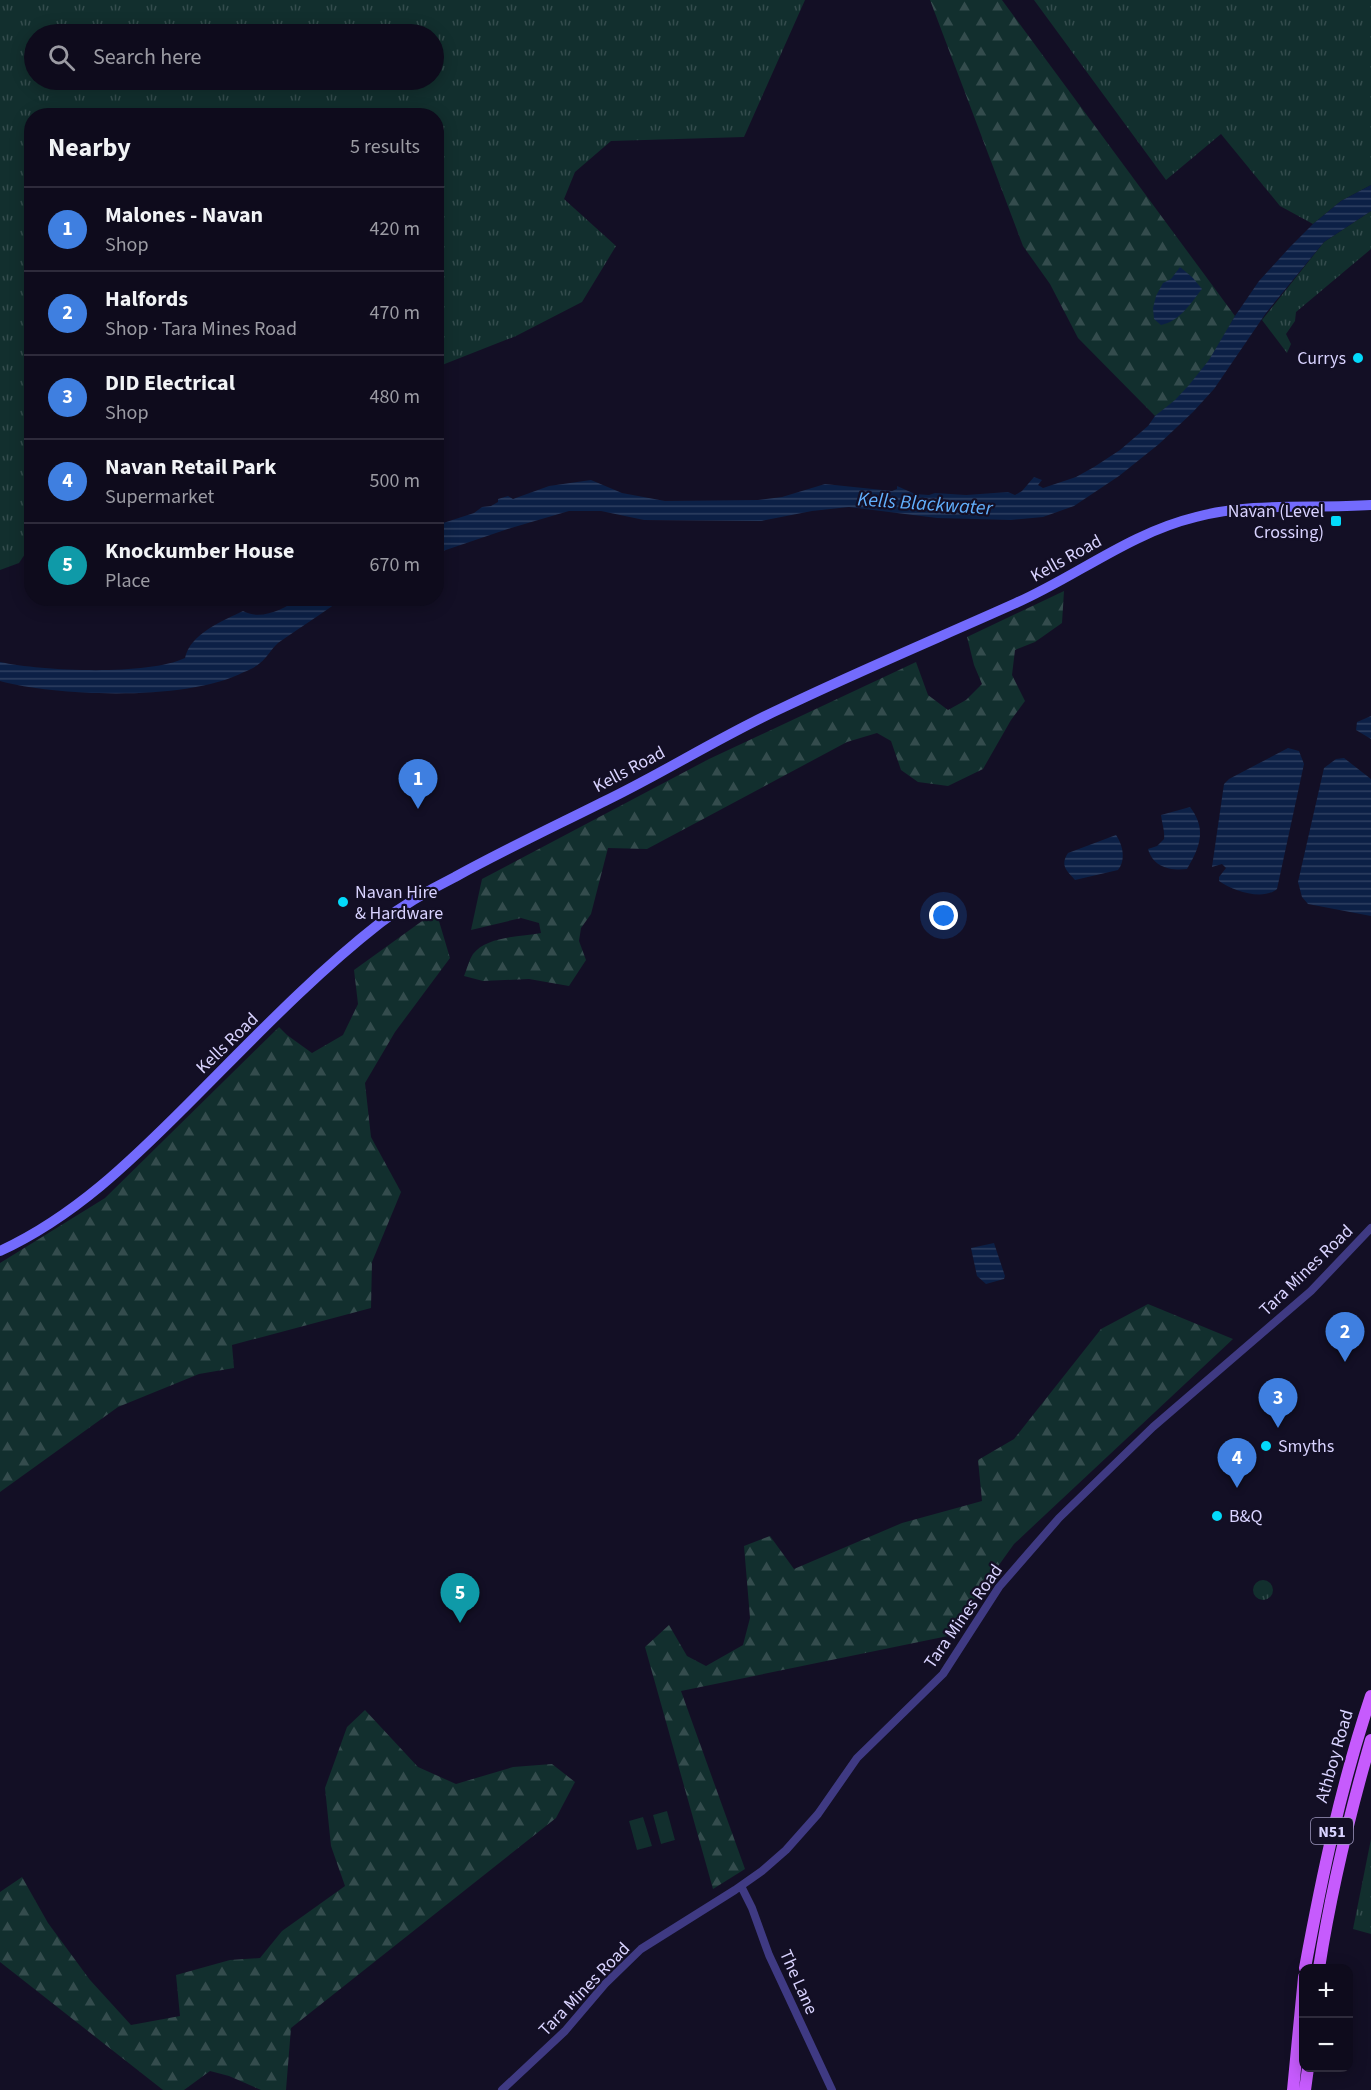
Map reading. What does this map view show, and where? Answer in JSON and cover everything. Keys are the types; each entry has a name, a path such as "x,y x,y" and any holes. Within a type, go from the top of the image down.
{"main road":[{"name":"Kells Road","path":"0,1251 51,1224 93,1194 344,952 385,919 443,883 580,812 604,802 719,739 782,708 1027,598 1106,554 1171,524 1212,513 1244,508 1371,505"},
{"name":"Athboy Road","path":"1306,1964 1326,1857 1342,1791 1371,1696"},
{"name":"Athboy Road","path":"1320,1964 1328,1908 1347,1822 1371,1740"},
{"path":"1293,2090 1300,2018"},
{"path":"1305,2090 1307,2072"}],"street":[{"name":"Tara Mines Road","path":"502,2090 565,2031 628,1960 658,1937 741,1886 786,1850 818,1814 857,1758 943,1674 999,1587 1059,1518 1153,1427 1311,1291 1371,1228"},
{"name":"The Lane","path":"741,1886 752,1908 769,1955 831,2090"}],"green space":[{"path":"0,0 805,0 744,137 611,141 575,172 564,199 616,246 582,302 516,336 444,364 444,108 24,108 24,556 19,563 0,570"},
{"path":"930,0 1002,0 1235,316 1191,385 1180,397 1155,416 1078,338 1050,284 1023,246"},
{"path":"1034,0 1371,0 1371,185 1341,201 1313,224 1280,206 1221,134 1166,180"},
{"path":"1371,211 1371,249 1296,312 1295,321 1286,334 1291,344 1287,353 1262,320 1324,242"},
{"path":"1064,591 1062,623 1035,642 1015,650 1012,675 1025,701 1011,720 983,769 948,786 918,782 901,770 891,741 877,733 847,742 647,849 608,848 591,914 581,928 579,941 586,960 569,986 529,979 483,981 464,976 473,954 479,948 495,940 541,933 539,923 521,918 471,930 482,879 709,759 916,662 928,695 948,710 966,700 982,684 974,665 967,637"},
{"path":"436,911 450,958 395,1032 365,1083 371,1137 401,1192 372,1262 371,1308 232,1345 234,1368 199,1374 118,1407 0,1492 0,1263 105,1198 279,1027 312,1053 343,1035 358,1004 354,970"},
{"path":"1148,1304 1233,1339 1014,1544 948,1636 681,1691 745,1869 713,1889 645,1647 669,1625 687,1656 706,1666 743,1645 750,1618 744,1546 770,1536 794,1569 902,1523 982,1501 978,1460 1014,1439 1101,1329"},
{"path":"1259,1580 1267,1580 1273,1586 1273,1594 1267,1600 1259,1600 1253,1594 1253,1586"},
{"path":"365,1710 418,1767 456,1784 513,1767 552,1764 575,1782 556,1818 291,2028 286,2090 261,2090 229,2076 210,2071 184,2090 163,2090 0,1962 0,1892 22,1877 48,1923 90,1980 131,2025 180,2016 176,1975 230,1960 260,1958 282,1931 345,1886 331,1846 325,1788 347,1727"},
{"path":"667,1811 675,1840 661,1844 653,1815"},
{"path":"643,1817 652,1846 637,1850 629,1821"},
{"path":"1371,1839 1371,1934 1353,1929"}],"water":[{"name":"Kells Blackwater","path":"1371,185 1371,211 1324,242 1266,313 1214,389 1193,412 1159,444 1119,476 1074,506 1043,517 1011,520 937,518 849,507 812,511 761,521 644,520 601,511 569,511 444,551 444,523 474,513 482,507 491,506 498,502 498,499 508,496 513,499 549,486 591,480 622,493 665,501 758,500 782,497 825,484 892,491 897,489 897,486 915,494 929,495 1008,492 1015,495 1022,491 1034,477 1042,480 1038,485 1043,488 1076,477 1120,450 1175,400 1209,360 1259,281 1313,224 1341,201"},
{"path":"1180,267 1202,289 1179,316 1161,325 1154,319 1153,308 1156,296 1163,283 1171,279"},
{"path":"286,606 332,606 278,643 257,666 220,681 191,688 158,692 89,693 0,681 0,662 41,668 94,670 121,670 168,664 185,658 193,642 200,635 226,619 243,611 257,615"},
{"path":"1371,716 1371,739 1356,730 1357,722"},
{"path":"1288,748 1299,751 1304,764 1277,889 1264,894 1240,891 1219,881 1219,877 1226,868 1222,864 1212,867 1224,784 1229,779"},
{"path":"1344,758 1371,779 1371,916 1308,904 1302,897 1298,882 1324,768 1336,759"},
{"path":"1190,807 1199,823 1200,830 1195,853 1187,869 1163,867 1154,860 1148,849 1157,846 1164,839 1161,815"},
{"path":"1116,835 1123,852 1118,870 1075,880 1064,864 1068,853"},
{"path":"994,1243 1005,1276 1004,1279 986,1284 977,1276 971,1248"}],"place":[{"name":"Currys","path":"1358,358"},
{"name":"Navan (Level Crossing)","path":"1336,521"},
{"name":"Malones - Navan","path":"418,809"},
{"name":"Navan Hire & Hardware","path":"343,902"},
{"name":"Halfords","path":"1345,1362"},
{"name":"DID Electrical","path":"1278,1428"},
{"name":"Smyths","path":"1266,1446"},
{"name":"Navan Retail Park","path":"1237,1488"},
{"name":"B&Q","path":"1217,1516"},
{"name":"Knockumber House","path":"460,1623"}]}
